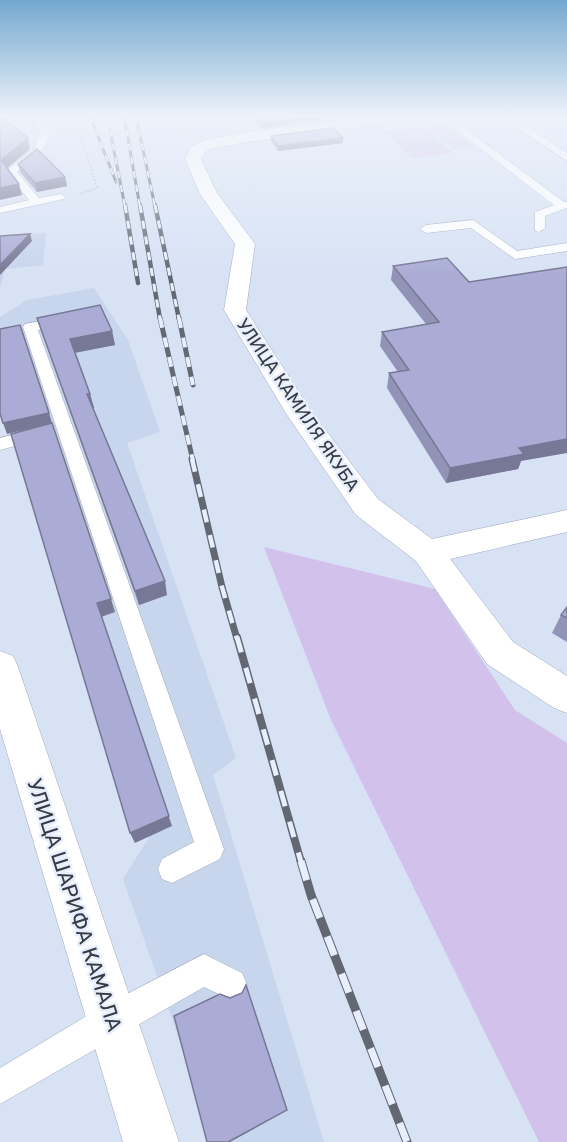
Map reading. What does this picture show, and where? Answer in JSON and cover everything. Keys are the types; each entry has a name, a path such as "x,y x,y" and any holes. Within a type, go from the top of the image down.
{"street":[{"name":"УЛИЦА КАМИЛЯ ЯКУБА","path":"197,169 209,194 245,244 235,310 300,415 367,507 427,552 500,653 567,696"},
{"path":"427,552 567,521"},
{"name":"УЛИЦА ШАРИФА КАМАЛА","path":"0,667 151,1142"}],"lane":[{"path":"13,169 11,171 36,202"},
{"path":"514,169 565,206"},
{"path":"0,210 60,196"},
{"path":"539,228 539,214 565,206"},
{"path":"426,229 473,224 515,255 567,247"},
{"path":"81,317 30,327 210,849 172,869"},
{"path":"0,444 63,428"},
{"path":"0,1086 112,1020 204,970 231,984"}],"path":[{"path":"60,196 97,188 92,169"}],"shaded area":[{"path":"46,233 43,265 5,269 0,288 0,236"},
{"path":"94,288 128,340 160,432 127,443 236,758 213,775 324,1142 215,1142 123,879 156,826 0,382 0,317 27,300"},
{"path":"264,547 435,589 515,710 567,743 567,1142 539,1142 331,720"}],"building":[{"path":"0,169 8,169 19,184 0,188"},
{"path":"23,169 57,169 65,177 35,183"},
{"path":"30,234 0,265 0,236"},
{"path":"447,258 469,282 567,267 567,439 519,448 524,454 450,468 389,373 409,370 382,332 439,322 393,266"},
{"path":"100,305 112,331 70,339 90,394 87,394 165,581 135,591 37,318"},
{"path":"20,325 49,413 3,423 0,414 0,329"},
{"path":"52,423 111,599 97,603 169,816 130,833 11,434"},
{"path":"567,607 567,618 561,615"},
{"path":"246,985 287,1110 228,1142 207,1142 174,1016 220,994 230,998 242,993"}],"railway":[{"path":"111,169 116,182"},
{"path":"118,169 125,207"},
{"path":"133,169 140,207"},
{"path":"147,169 155,207"},
{"path":"125,205 138,283"},
{"path":"140,205 160,319"},
{"path":"155,205 179,319"},
{"path":"160,318 193,461"},
{"path":"179,318 193,385"},
{"path":"192,459 222,587 237,639"},
{"path":"237,637 301,862"},
{"path":"301,861 311,895 407,1142"}]}
